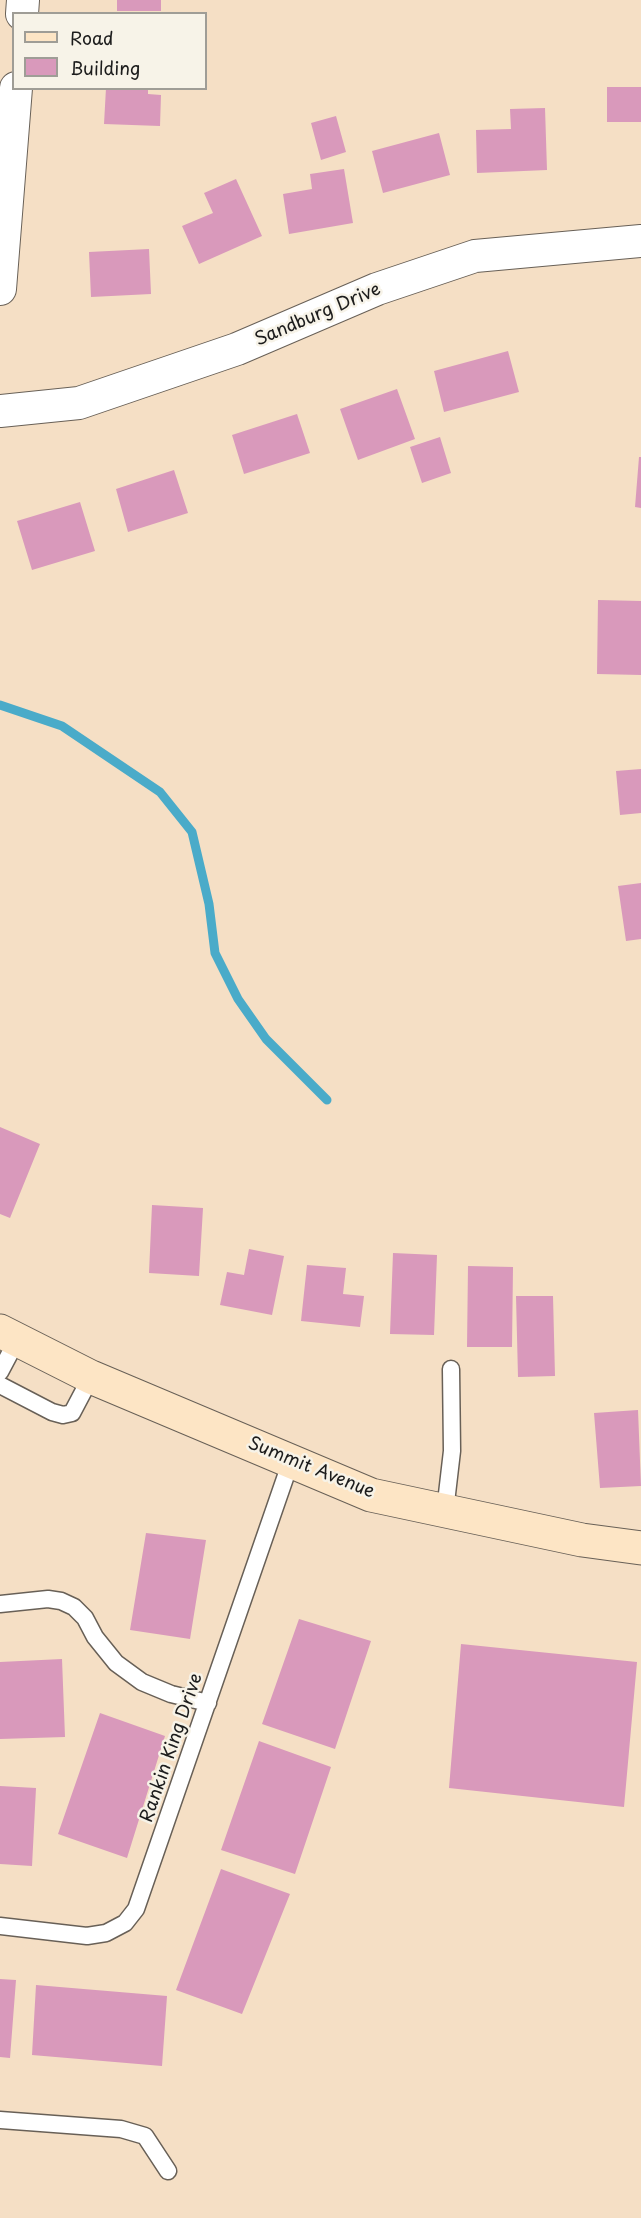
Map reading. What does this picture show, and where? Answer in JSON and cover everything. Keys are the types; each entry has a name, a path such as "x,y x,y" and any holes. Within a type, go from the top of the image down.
{"main road":[{"name":"Summit Avenue","path":"9,1335 91,1377 371,1495 582,1540 641,1548"}],"street":[{"path":"0,289 16,90"},
{"name":"Sandburg Drive","path":"0,411 79,403 237,349 377,289 475,256 641,241"}],"lane":[{"path":"0,1372 9,1335"},
{"path":"445,1511 453,1451 452,1369"},
{"path":"0,1385 52,1412 63,1415 72,1413 91,1377"},
{"name":"Rankin King Drive","path":"0,1926 87,1936 106,1933 125,1923 136,1909 291,1461"},
{"path":"0,1604 48,1599 75,1607 116,1663 142,1682 171,1694 208,1703"},
{"path":"0,2120 121,2129 145,2136 168,2171"}],"building":[{"path":"117,0 161,0 161,11 117,11"},
{"path":"607,87 641,87 641,122 607,122"},
{"path":"106,90 148,90 148,94 161,95 160,126 104,124"},
{"path":"545,108 547,170 477,173 476,130 511,129 510,109"},
{"path":"336,116 346,152 321,160 311,123"},
{"path":"439,133 450,175 383,193 372,151"},
{"path":"344,169 353,223 289,234 283,194 312,189 310,174"},
{"path":"236,179 262,236 199,264 182,226 213,213 204,193"},
{"path":"149,249 151,294 91,297 89,252"},
{"path":"508,351 519,392 444,412 434,371"},
{"path":"397,389 415,439 358,460 340,409"},
{"path":"297,414 310,453 244,474 232,435"},
{"path":"440,437 451,473 422,483 410,447"},
{"path":"639,457 641,457 641,508 635,507"},
{"path":"174,470 188,513 128,532 116,489"},
{"path":"80,502 95,551 32,570 17,521"},
{"path":"598,600 641,601 641,675 597,674"},
{"path":"641,769 641,813 620,815 616,771"},
{"path":"641,883 641,939 626,941 618,886"},
{"path":"0,1127 40,1144 10,1218 0,1214"},
{"path":"152,1205 203,1208 199,1276 149,1273"},
{"path":"249,1249 284,1256 272,1315 220,1305 227,1272 244,1275"},
{"path":"393,1253 437,1255 434,1335 390,1334"},
{"path":"307,1265 346,1268 343,1294 364,1296 360,1327 301,1321"},
{"path":"468,1266 513,1267 512,1347 467,1347"},
{"path":"516,1296 553,1296 555,1376 518,1377"},
{"path":"638,1410 641,1486 600,1488 594,1413"},
{"path":"146,1533 206,1540 190,1639 130,1630"},
{"path":"299,1619 371,1641 335,1749 262,1724"},
{"path":"461,1644 637,1662 624,1807 449,1788"},
{"path":"62,1659 65,1737 0,1739 0,1662"},
{"path":"100,1713 165,1736 127,1858 58,1834"},
{"path":"259,1741 331,1767 295,1874 221,1850"},
{"path":"0,1786 36,1788 32,1866 0,1864"},
{"path":"221,1869 290,1894 242,2014 176,1990"},
{"path":"0,1979 16,1980 10,2058 0,2057"},
{"path":"36,1985 167,1996 162,2066 32,2055"}],"waterway":[{"path":"0,705 62,726 160,792 192,832 209,904 215,953 238,999 266,1039 327,1100"}]}
